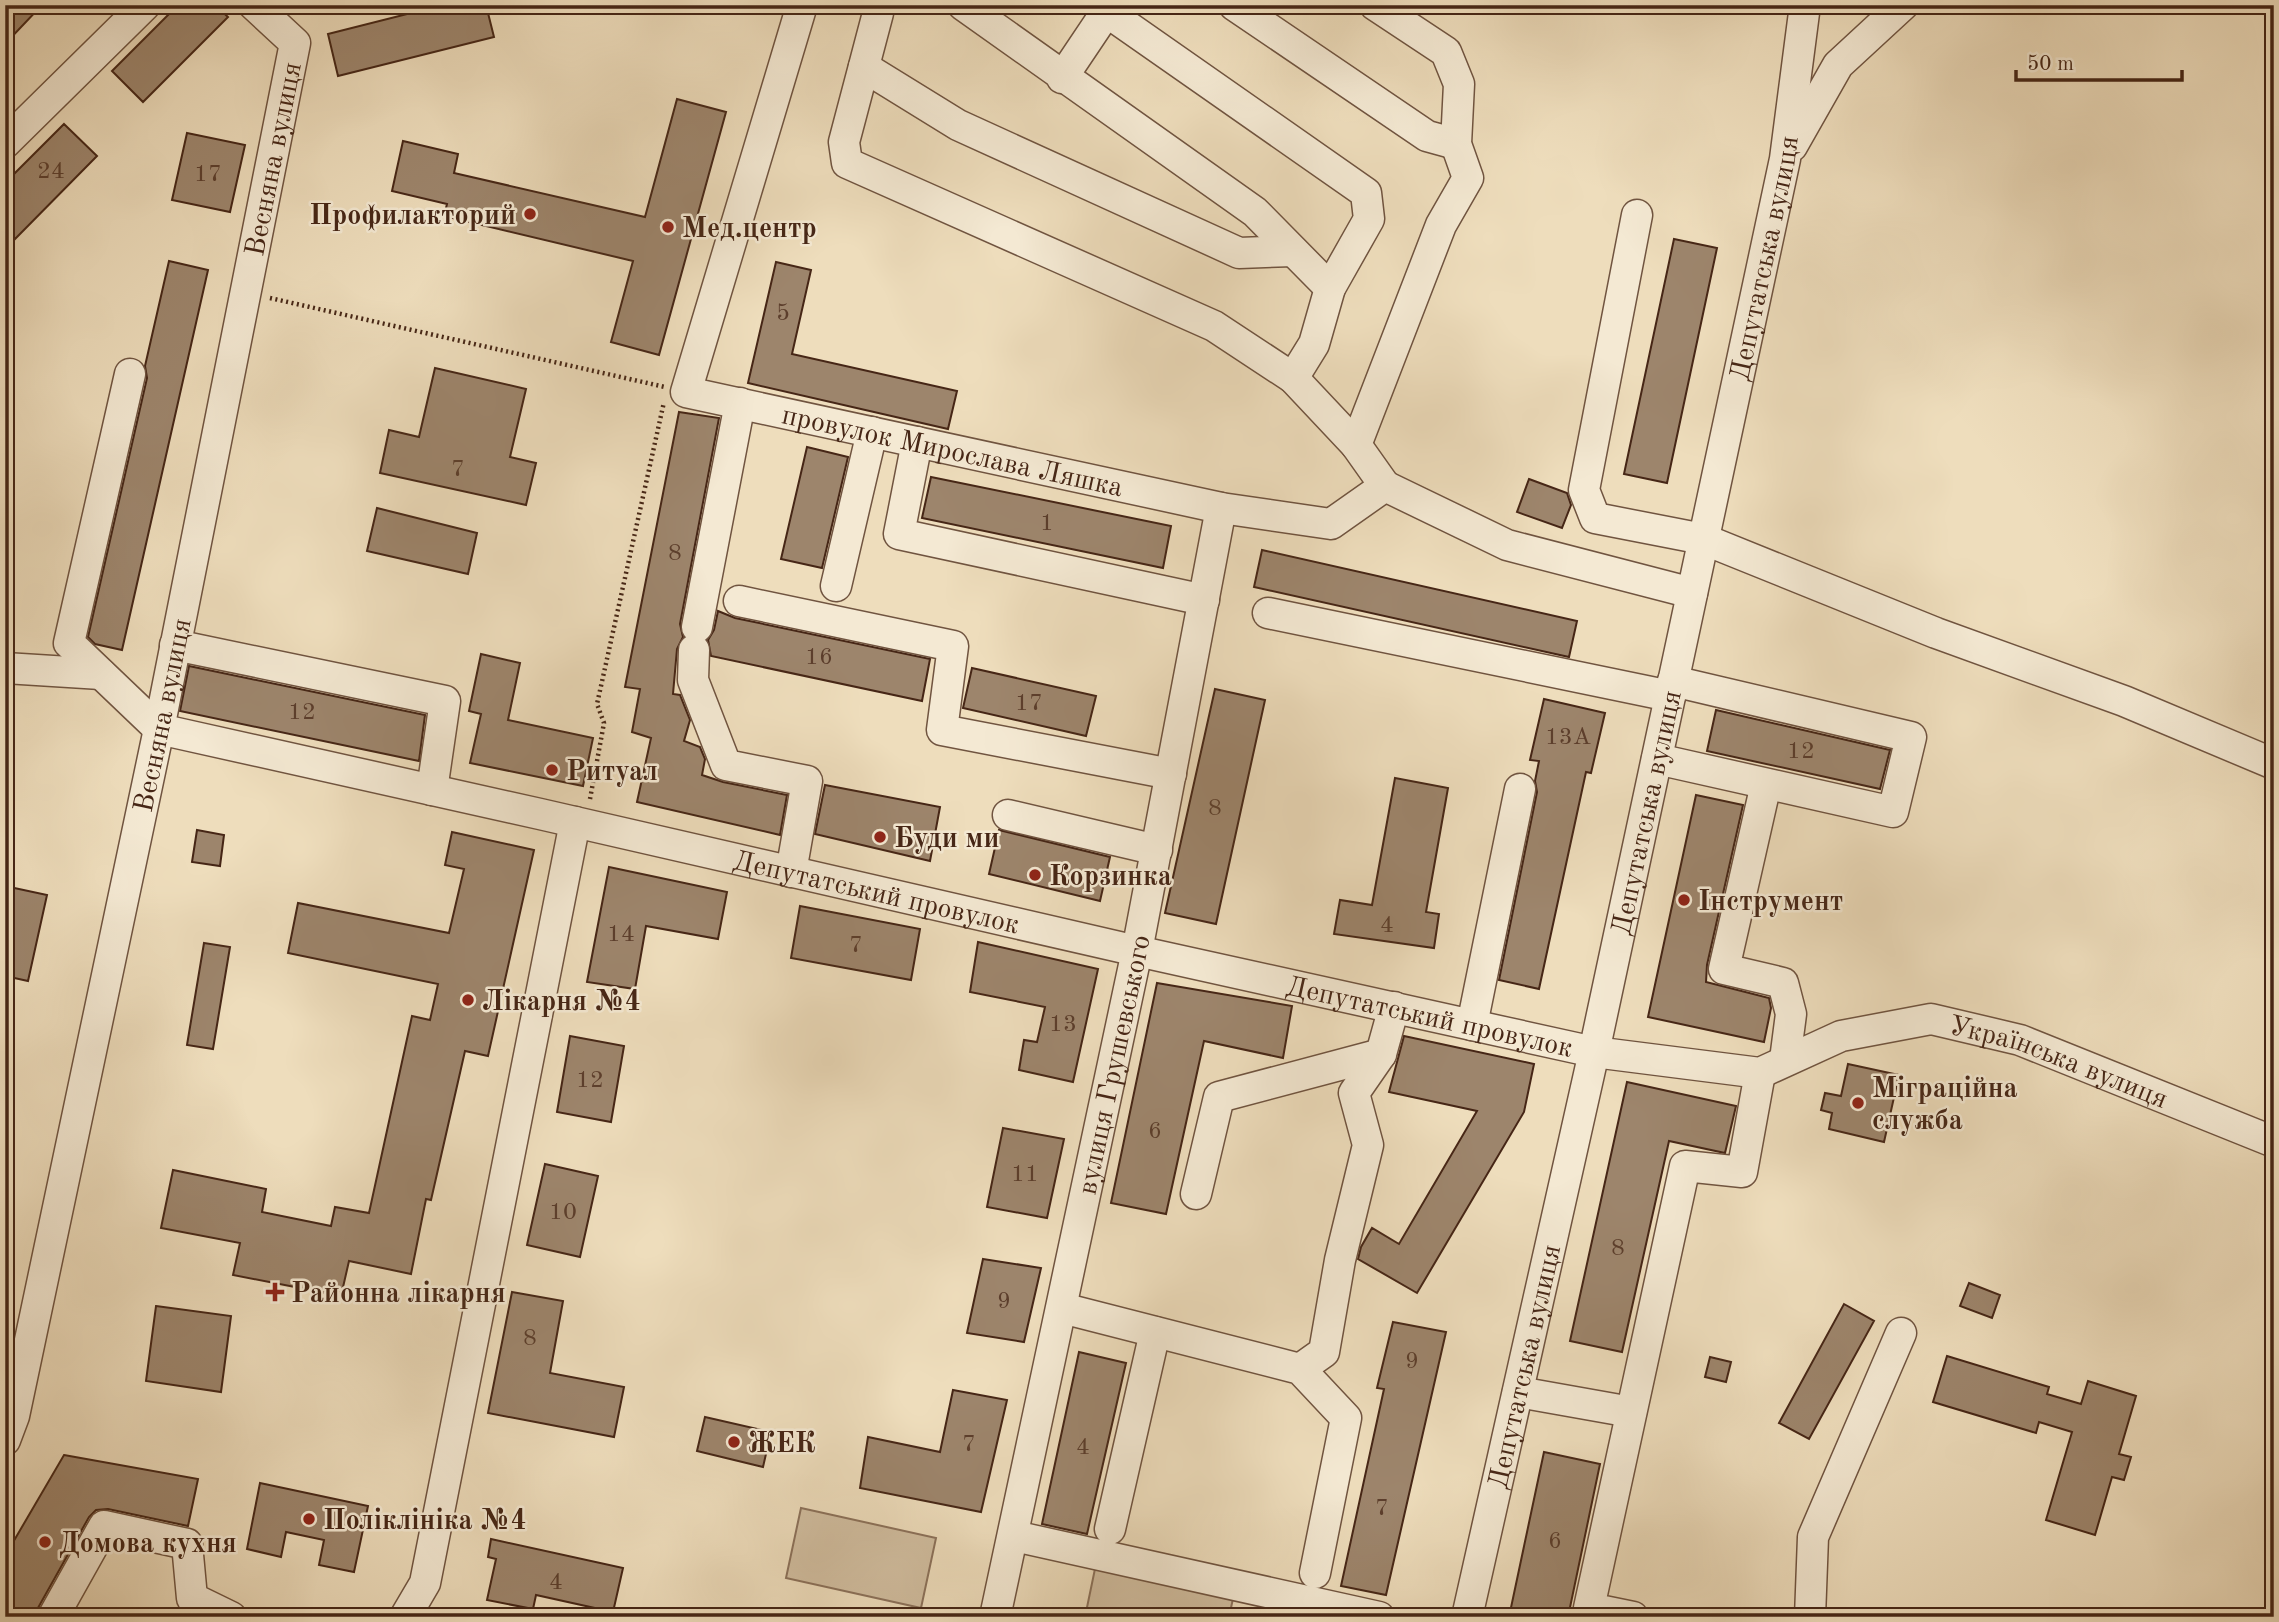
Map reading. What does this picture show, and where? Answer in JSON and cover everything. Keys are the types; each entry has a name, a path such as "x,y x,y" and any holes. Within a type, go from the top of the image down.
{"street":[{"path":"5,143 145,5"},
{"name":"Весняна вулиця","path":"5,1440 14,1416 159,729 295,43 254,5"},
{"name":"провулок Мирослава Ляшка","path":"802,5 686,391 1221,508 1331,524 1385,486"},
{"path":"963,5 1062,78 1255,212 1330,288"},
{"path":"1234,5 1427,136 1456,144"},
{"path":"1356,445 1441,225 1468,178 1456,144 1459,84 1446,52 1376,5"},
{"name":"Депутатська вулиця","path":"1467,1617 1594,1052 1784,159 1805,5"},
{"path":"1784,159 1838,65 1903,5"},
{"path":"1062,78 1105,8 1366,193 1370,219 1330,288 1314,344 1293,378"},
{"path":"878,13 844,142 848,163 1214,326 1293,378 1356,445 1385,486 1507,545 1692,593"},
{"path":"864,67 958,125 1239,253 1293,251"},
{"path":"1637,215 1584,489 1595,518 1703,539 1936,633 2124,701 2274,764"},
{"path":"130,374 69,643 159,729"},
{"path":"740,403 696,639 693,680 726,765 807,781 791,872"},
{"path":"836,586 872,432"},
{"path":"916,442 899,534 1204,600"},
{"name":"вулиця Грушевського","path":"995,1617 1137,951 1221,508"},
{"path":"739,601 953,646 942,730 1171,774"},
{"path":"1268,613 1672,688 1911,737 1893,812 1657,759"},
{"path":"176,645 445,701 432,790"},
{"path":"5,668 101,674"},
{"name":"Депутатський провулок","path":"159,729 1594,1052"},
{"path":"1633,1617 1589,1608 1685,1166 1742,1172 1791,1014 1783,983 1724,969 1766,784"},
{"path":"1472,1025 1520,789"},
{"path":"1008,816 1157,850"},
{"path":"405,1617 425,1583 580,823"},
{"path":"1300,1369 1324,1352 1340,1260 1368,1145 1354,1093 1381,1054 1394,1007"},
{"name":"Українська вулиця","path":"1773,1066 1842,1036 1931,1019 2020,1040 2274,1142"},
{"path":"1594,1052 1773,1066"},
{"path":"1196,1194 1219,1097 1381,1054"},
{"path":"1062,1308 1300,1369 1346,1418 1315,1573"},
{"path":"1110,1529 1155,1332"},
{"path":"1810,1617 1814,1536 1901,1332"},
{"path":"1518,1392 1631,1412"},
{"path":"53,1617 104,1526 187,1544 192,1598 231,1617"},
{"path":"1014,1536 1378,1617"}],"path":[{"path":"245,292 667,387 597,704 604,723 580,823"}],"shaded area":[{"path":"801,1508 936,1538 921,1608 786,1578"},
{"path":"1096,1564 1234,1594 1229,1617 1085,1617"}],"building":[{"path":"5,5 42,5 5,44"},
{"path":"178,5 215,5 228,17 143,102 112,71"},
{"path":"431,5 486,5 494,37 338,76 328,34 431,8"},
{"path":"677,99 726,112 659,355 611,342 633,261 444,216 447,204 392,191 403,141 458,154 454,173 645,217"},
{"path":"64,124 97,156 15,239 5,229 5,183"},
{"path":"187,133 245,145 230,212 172,200"},
{"path":"1674,239 1717,248 1667,483 1624,474"},
{"path":"169,261 208,270 122,650 95,644 88,637 147,378 145,366"},
{"path":"776,262 811,270 792,354 957,391 948,429 748,383"},
{"path":"435,368 526,389 510,457 536,463 526,505 380,473 389,430 419,437"},
{"path":"679,412 719,418 680,624 683,637 677,649 673,694 680,695 690,720 684,741 700,747 705,759 702,775 787,795 780,835 637,802 651,738 632,732 640,689 625,687"},
{"path":"807,447 848,457 822,568 781,559"},
{"path":"931,477 1171,526 1163,568 922,518"},
{"path":"1529,479 1567,493 1571,505 1562,528 1517,512"},
{"path":"377,508 477,533 468,574 367,551"},
{"path":"1262,550 1577,621 1569,657 1254,587"},
{"path":"718,611 735,618 930,659 922,701 711,656 708,640 714,630"},
{"path":"481,654 520,663 508,720 593,738 583,786 470,763 481,714 469,711"},
{"path":"189,666 425,715 419,761 180,711"},
{"path":"972,668 1096,696 1086,736 963,708"},
{"path":"1215,689 1265,700 1216,924 1165,913"},
{"path":"1544,699 1605,713 1591,773 1586,772 1539,989 1499,980 1537,792 1535,781 1539,761 1530,760"},
{"path":"1716,710 1890,750 1880,789 1707,751"},
{"path":"1395,778 1448,788 1426,912 1439,914 1434,948 1334,934 1340,900 1372,905"},
{"path":"825,785 940,807 930,861 815,834"},
{"path":"1696,795 1743,805 1707,965 1706,982 1769,998 1771,1008 1764,1042 1648,1017"},
{"path":"197,830 224,835 220,866 192,862"},
{"path":"999,830 1110,857 1100,901 989,874"},
{"path":"452,832 534,850 488,1056 465,1051 431,1200 426,1199 411,1274 349,1261 341,1296 233,1275 240,1243 161,1228 173,1170 266,1189 262,1212 331,1226 335,1207 369,1213 412,1016 430,1020 438,984 288,953 298,903 449,933 464,869 445,865"},
{"path":"609,867 727,892 718,939 646,926 635,989 587,982"},
{"path":"5,886 47,895 28,981 5,976"},
{"path":"800,906 920,929 911,980 791,958"},
{"path":"978,942 1098,969 1073,1082 1019,1070 1024,1040 1037,1042 1045,1007 970,992"},
{"path":"204,943 230,947 213,1049 187,1045"},
{"path":"1157,983 1292,1006 1283,1058 1204,1041 1166,1214 1111,1203"},
{"path":"570,1036 624,1046 611,1122 557,1112"},
{"path":"1404,1036 1534,1064 1524,1112 1417,1293 1358,1259 1361,1247 1372,1228 1399,1244 1477,1111 1389,1092"},
{"name":"Міграційна служба","path":"1848,1064 1899,1075 1884,1142 1829,1129 1832,1113 1821,1110 1825,1093 1841,1096"},
{"path":"1627,1082 1736,1106 1725,1153 1669,1141 1622,1352 1570,1341"},
{"path":"1003,1128 1064,1139 1047,1218 987,1207"},
{"path":"545,1164 598,1176 580,1257 527,1245"},
{"path":"983,1259 1041,1268 1024,1342 967,1333"},
{"path":"1969,1283 2000,1295 1992,1318 1960,1306"},
{"path":"512,1292 563,1301 550,1373 624,1387 614,1437 488,1413"},
{"path":"1844,1304 1874,1321 1809,1439 1779,1423"},
{"path":"156,1306 231,1316 221,1392 146,1381"},
{"path":"1393,1322 1446,1332 1386,1595 1341,1586 1384,1389 1377,1388"},
{"path":"1079,1352 1126,1363 1087,1534 1042,1524"},
{"path":"1947,1356 2049,1387 2047,1394 2081,1404 2088,1381 2136,1396 2119,1454 2131,1457 2124,1480 2112,1477 2095,1535 2046,1520 2072,1432 2039,1422 2036,1433 1933,1402"},
{"path":"1710,1357 1731,1362 1726,1382 1705,1377"},
{"path":"953,1390 1007,1400 981,1512 860,1488 868,1437 940,1452"},
{"name":"ЖЕК","path":"705,1417 771,1432 763,1467 697,1451"},
{"path":"1544,1452 1600,1464 1568,1617 1509,1617"},
{"name":"Домова кухня","path":"64,1455 198,1479 188,1526 108,1509 96,1510 89,1517 35,1617 5,1617 5,1556"},
{"name":"Поліклініка №4","path":"260,1483 368,1506 354,1572 319,1565 324,1540 286,1532 281,1557 247,1549"},
{"path":"491,1539 623,1568 613,1612 536,1595 533,1609 487,1600 496,1559 488,1557"}],"place":[{"name":"Профилакторий","path":"530,214"},
{"name":"Мед.центр","path":"668,227"},
{"name":"Ритуал","path":"552,770"},
{"name":"Буди ми","path":"880,837"},
{"name":"Корзинка","path":"1035,875"},
{"name":"Інструмент","path":"1684,900"},
{"name":"Лікарня №4","path":"468,1000"},
{"name":"Міграційна служба","path":"1858,1103"},
{"name":"Районна лікарня","path":"275,1292"},
{"name":"ЖЕК","path":"734,1442"},
{"name":"Поліклініка №4","path":"309,1519"},
{"name":"Домова кухня","path":"45,1542"}]}
